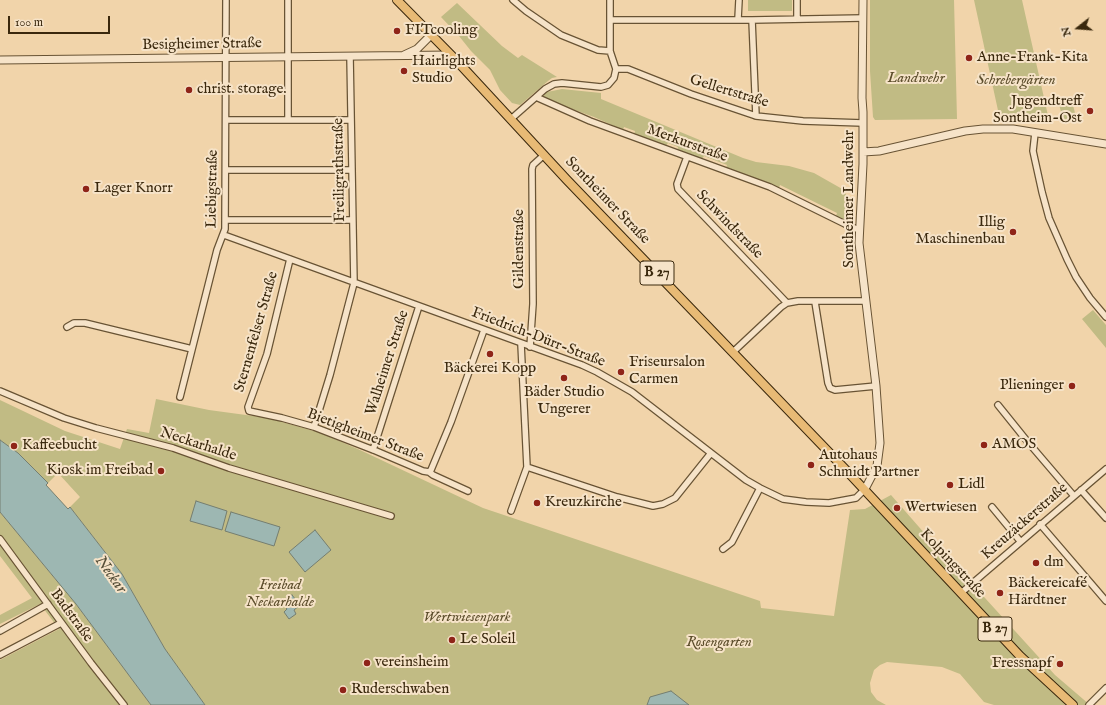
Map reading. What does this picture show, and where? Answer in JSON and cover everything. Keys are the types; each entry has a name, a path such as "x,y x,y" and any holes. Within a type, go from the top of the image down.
{"main road":[{"name":"Sontheimer Straße","path":"397,0 864,490"},
{"name":"Kolpingstraße","path":"864,490 1020,656 1073,705"}],"street":[{"name":"Liebigstraße","path":"180,397 217,250 224,235 226,220 226,0"},
{"path":"288,0 288,119"},
{"path":"513,0 526,11 561,35 598,50 610,51"},
{"path":"511,119 545,89 558,83 605,86 608,85 614,78 616,69 610,51 610,0"},
{"path":"738,19 739,0"},
{"path":"797,0 797,19"},
{"name":"Sontheimer Landwehr","path":"863,0 863,152 859,230 860,256 876,386 880,443 877,466 864,490"},
{"path":"610,20 863,18"},
{"path":"752,20 756,116"},
{"name":"Besigheimer Straße","path":"404,55 417,49 431,35"},
{"name":"Besigheimer Straße","path":"0,60 450,55"},
{"name":"Freiligrathstraße","path":"314,427 334,360 354,283 350,56"},
{"name":"Gellertstraße","path":"616,69 628,69 691,94 756,116 803,121 863,123"},
{"name":"Merkurstraße","path":"536,97 590,121 770,187 859,230"},
{"path":"226,120 351,120"},
{"path":"863,152 878,151 965,131 1002,129 1106,144"},
{"path":"1035,133 1033,151 1049,218 1066,259 1076,278 1106,317"},
{"name":"Gildenstraße","path":"530,347 533,304 532,168 544,155"},
{"name":"Schwindstraße","path":"687,157 677,184 678,189 787,303"},
{"path":"226,170 352,170"},
{"path":"226,220 352,220"},
{"name":"Friedrich-Dürr-Straße","path":"224,235 520,344 582,365 620,384 746,480 783,499 829,503 850,500 858,496 864,490"},
{"name":"Sternenfelser Straße","path":"249,411 248,407 267,354 290,259"},
{"path":"733,352 781,306 787,303 866,301"},
{"path":"815,302 830,388 835,390 876,386"},
{"name":"Walheimer Straße","path":"373,450 419,306"},
{"path":"67,327 74,323 85,323 192,349"},
{"path":"429,472 451,422 484,330"},
{"path":"511,511 527,467 520,344"},
{"name":"Neckarhalde","path":"0,390 64,418 174,448 229,468 391,516"},
{"path":"998,405 1074,496"},
{"name":"Bietigheimer Straße","path":"249,411 314,427 423,471 429,472 468,490"},
{"path":"527,467 617,497 653,506 663,504 674,498 710,453"},
{"name":"Kreuzäckerstraße","path":"961,593 1106,469"},
{"path":"723,549 732,542 760,488"},
{"path":"1081,490 1106,518"},
{"path":"992,507 1020,541"},
{"path":"1040,524 1106,601"},
{"name":"Badstraße","path":"0,539 124,705"},
{"path":"0,631 48,604"},
{"path":"0,655 61,622"},
{"path":"1089,705 1106,688"}],"green space":[{"path":"748,0 792,0 792,11 748,11"},
{"name":"Landwehr","path":"870,0 954,0 957,119 875,120 873,117 870,71"},
{"name":"Schrebergärten","path":"974,0 1022,0 1049,120 999,115"},
{"path":"457,3 502,46 518,58 522,55 557,77 548,81 520,105 512,103 500,90 490,70 441,17"},
{"path":"562,89 601,93 601,99 743,158 756,162 789,166 814,173 844,190 846,195 846,218 842,220 836,216 837,213 780,185 779,188 726,168 727,165 704,156 702,159 677,151 678,147 668,143 666,146 634,134 635,131 624,127 623,130 594,117 547,100 543,96 547,92"},
{"path":"1071,97 1076,117 1063,120 1058,100"},
{"path":"1093,310 1106,325 1106,348 1082,319"},
{"path":"156,399 209,410 268,418 321,433 483,508 760,601 761,608 834,616 850,510 865,509 891,495 947,559 975,587 1055,675 1090,705 994,705 984,702 960,674 942,667 887,662 874,670 870,683 871,692 877,700 886,705 205,705 165,649 122,574 70,507 80,497 58,473 48,483 18,453 0,440 0,400 65,431 120,449 127,429 149,433"},
{"path":"0,512 76,604 151,705 0,705 0,660 59,629 40,604 0,624 0,615 32,598 0,556"}],"water":[{"name":"Neckar","path":"0,440 18,453 48,483 46,485 68,509 70,507 122,574 165,649 205,705 151,705 76,604 0,512"},
{"path":"196,501 227,511 222,530 190,521"},
{"path":"231,512 280,527 274,546 225,531"},
{"path":"315,530 331,550 305,572 289,552"},
{"path":"292,595 300,605 294,610 296,614 289,619 284,612 287,609 282,603"},
{"path":"671,691 689,705 647,705 650,697"}],"place":[{"name":"FITcooling","path":"397,31"},
{"name":"Anne-Frank-Kita","path":"969,58"},
{"name":"Hairlights Studio","path":"404,71"},
{"name":"christ. storage.","path":"189,90"},
{"name":"Jugendtreff Sontheim-Ost","path":"1090,111"},
{"name":"Lager Knorr","path":"86,189"},
{"name":"Illig Maschinenbau","path":"1013,232"},
{"name":"Bäckerei Kopp","path":"490,354"},
{"name":"Friseursalon Carmen","path":"621,372"},
{"name":"Bäder Studio Ungerer","path":"564,378"},
{"name":"Plieninger","path":"1072,386"},
{"name":"AMOS","path":"984,445"},
{"name":"Kaffeebucht","path":"14,446"},
{"name":"Autohaus Schmidt Partner","path":"811,465"},
{"name":"Kiosk im Freibad","path":"161,471"},
{"name":"Lidl","path":"950,485"},
{"name":"Kreuzkirche","path":"537,503"},
{"name":"Wertwiesen","path":"897,508"},
{"name":"dm","path":"1036,563"},
{"name":"Bäckereicafé Härdtner","path":"1000,593"},
{"name":"Le Soleil","path":"452,640"},
{"name":"vereinsheim","path":"367,663"},
{"name":"Fressnapf","path":"1060,664"},
{"name":"Ruderschwaben","path":"343,690"}],"park label":[{"name":"Freibad Neckarhalde","path":"280,594"},
{"name":"Wertwiesenpark","path":"467,618"},
{"name":"Rosengarten","path":"719,643"}]}
